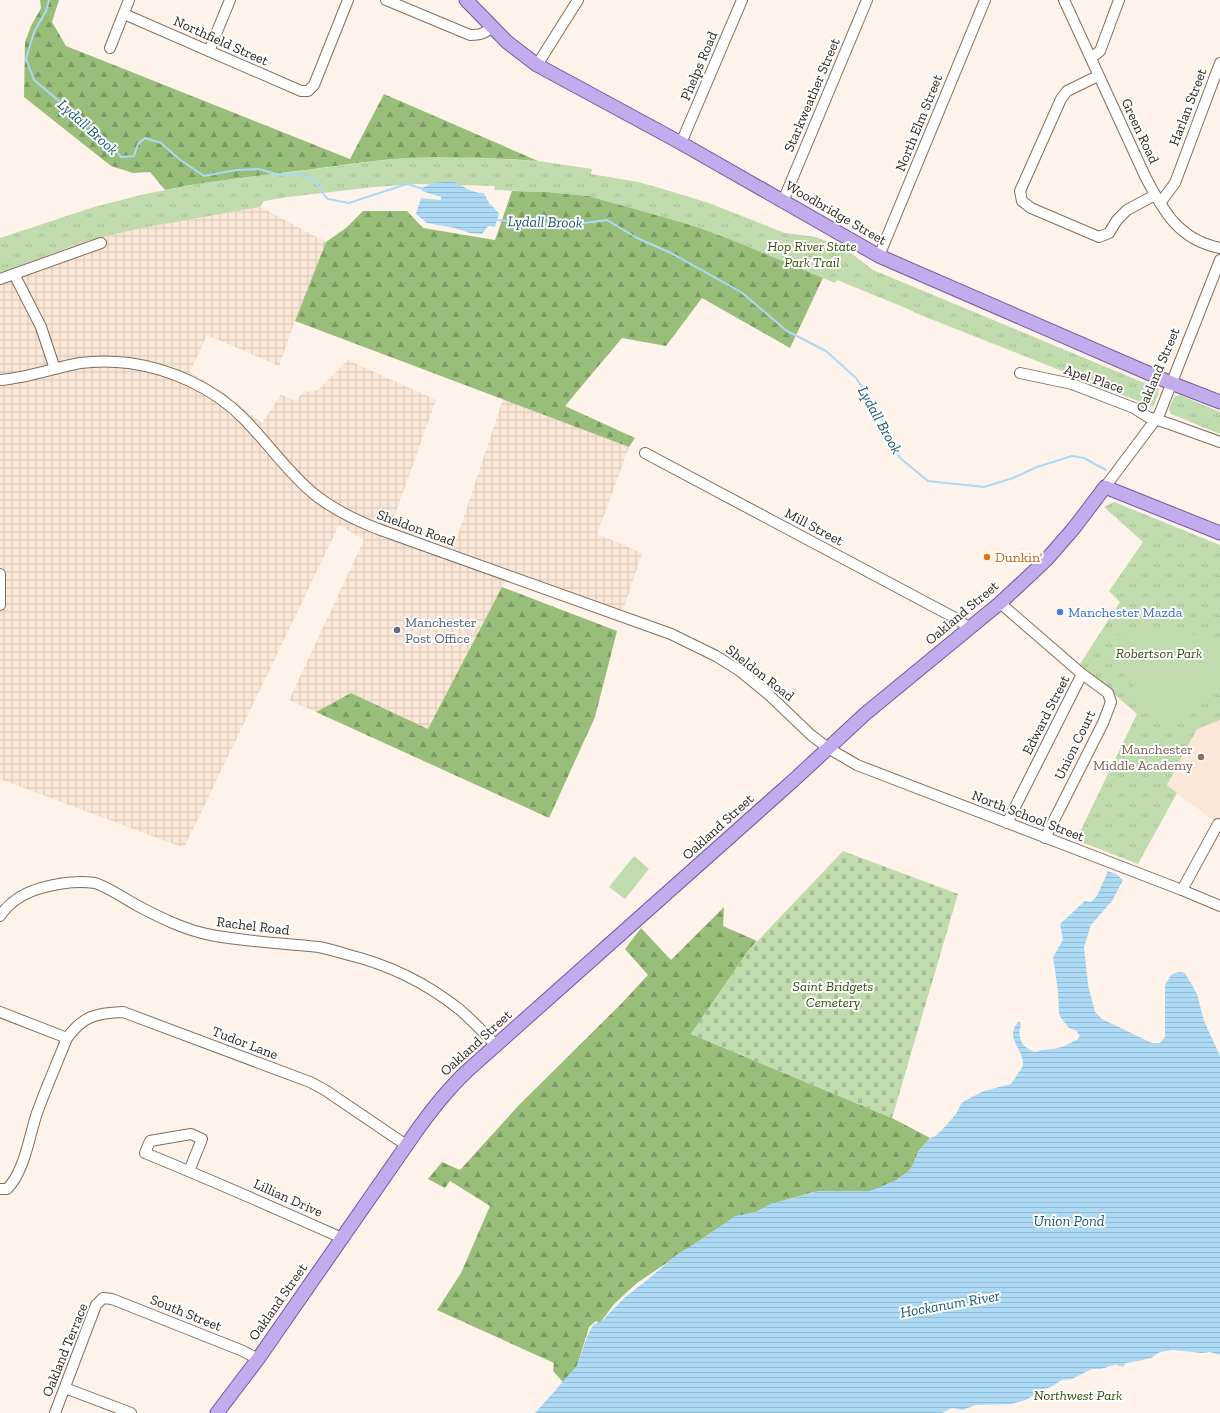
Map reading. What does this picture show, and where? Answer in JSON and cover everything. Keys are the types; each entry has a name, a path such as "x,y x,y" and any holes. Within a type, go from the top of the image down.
{"main road":[{"name":"Woodbridge Street","path":"467,0 491,27 507,42 537,65 681,143 879,256 1171,383 1220,402"},
{"name":"Oakland Street","path":"217,1413 258,1358 431,1110 450,1088 496,1045 616,940 864,714 1000,603 1047,559 1074,528 1105,487"},
{"path":"1105,487 1220,533"}],"street":[{"path":"110,48 130,0"},
{"path":"209,51 230,0"},
{"name":"Northfield Street","path":"124,14 301,91 308,91 314,85 348,0"},
{"path":"386,0 470,35 479,36 491,27"},
{"path":"537,65 578,0"},
{"name":"Phelps Road","path":"681,143 742,0"},
{"name":"Starkweather Street","path":"783,201 867,0"},
{"name":"North Elm Street","path":"879,256 985,0"},
{"name":"Green Road","path":"1064,0 1098,76 1157,199 1182,231 1191,237 1213,247 1220,248"},
{"path":"1091,58 1100,50 1119,0"},
{"name":"Harlan Street","path":"1157,199 1175,183 1220,63"},
{"path":"1098,76 1067,91 1061,99 1020,191 1022,201 1031,208 1099,237 1109,233 1117,220 1127,210 1157,199"},
{"path":"0,279 101,243"},
{"name":"Oakland Street","path":"1105,487 1156,420 1218,272 1220,260"},
{"path":"14,274 41,327 55,369"},
{"name":"Sheldon Road","path":"0,380 81,363 102,362 128,363 170,373 194,383 218,397 244,418 295,476 314,494 354,520 671,634 697,646 740,671 767,693 811,735 828,748"},
{"name":"Apel Place","path":"1020,373 1072,384 1134,408 1148,417 1220,442"},
{"name":"Mill Street","path":"646,453 957,619 969,628"},
{"path":"0,574 0,605"},
{"name":"Edward Street","path":"1000,603 1082,674 1007,823"},
{"name":"Union Court","path":"1045,838 1103,723 1111,702 1108,693 1082,674"},
{"name":"North School Street","path":"828,748 857,765 1220,906"},
{"path":"1182,890 1218,824"},
{"name":"Rachel Road","path":"0,916 6,907 26,893 56,884 77,881 97,884 179,926 211,935 238,940 321,948 391,967 420,982 444,997 496,1045"},
{"path":"0,1012 67,1038"},
{"name":"Tudor Lane","path":"0,1189 7,1189 14,1182 23,1160 38,1112 67,1038 76,1027 87,1019 104,1013 123,1012 310,1082 325,1090 406,1145"},
{"name":"Lillian Drive","path":"189,1171 202,1139 192,1134 150,1141 145,1153 189,1171 222,1184 342,1238"},
{"name":"South Street","path":"103,1298 112,1298 243,1350 258,1358"},
{"name":"Oakland Terrace","path":"55,1413 96,1305 103,1298"},
{"path":"65,1388 130,1413"}],"shaded area":[{"path":"260,207 326,242 279,366 207,335 190,372 224,393 262,423 281,395 295,401 304,392 318,390 348,360 436,400 391,526 453,550 503,399 629,447 597,534 642,553 623,610 511,571 428,729 351,693 316,712 289,700 364,540 339,525 184,848 0,779 0,274 80,243 107,236 142,228"},
{"name":"Manchester Middle Academy","path":"1220,720 1220,827 1216,822 1167,786 1197,729"}],"green space":[{"path":"40,0 59,0 52,22 66,46 350,159 384,94 538,161 457,157 394,159 230,179 165,190 150,172 133,173 111,166 24,97 25,42 31,26 41,8"},
{"name":"Hop River State Park Trail","path":"457,157 538,161 592,169 591,174 638,182 663,189 709,203 785,233 816,237 847,250 873,270 1159,389 1158,395 1153,407 913,312 837,280 835,283 700,228 588,196 547,192 494,190 495,186 417,184 374,187 264,201 260,207 142,228 80,243 0,274 0,238 94,207 145,194 202,183 374,161 407,158"},
{"path":"512,191 547,192 588,196 700,228 823,278 790,348 702,298 666,346 622,338 565,406 635,438 629,447 295,321 326,242 346,228 363,211 407,211 423,228 495,240"},
{"path":"1180,395 1220,412 1220,434 1171,414 1169,409 1174,397"},
{"name":"Robertson Park","path":"1114,502 1220,545 1220,720 1197,729 1167,785 1177,793 1138,864 1076,840 1137,714 1080,664 1120,602 1109,591 1143,542 1104,507"},
{"path":"502,587 617,631 595,717 549,818 316,712 351,693 428,729"},
{"path":"1151,626 1177,628 1200,637 1220,654 1220,689 1160,723 1151,720 1110,641 1122,633"},
{"path":"1135,738 1150,745 1138,769 1123,762"},
{"path":"1153,747 1167,754 1156,778 1141,771"},
{"name":"Saint Bridgets Cemetery","path":"843,851 958,894 892,1118 691,1034 748,951"},
{"path":"634,856 649,869 625,899 609,887"},
{"path":"724,907 723,926 757,941 748,951 691,1034 892,1118 930,1138 918,1152 913,1165 908,1172 895,1181 880,1188 866,1192 814,1192 771,1204 756,1212 747,1214 724,1224 637,1283 614,1304 600,1323 596,1321 589,1327 577,1366 563,1382 553,1371 554,1363 437,1310 461,1273 490,1206 450,1181 445,1188 428,1179 442,1162 460,1170 519,1105 621,1004 648,975 625,949 641,928 671,960"}],"water":[{"path":"452,181 472,191 484,193 489,203 499,213 495,227 488,226 482,234 470,233 454,228 427,223 416,214 421,198 441,200 441,197 422,191 422,188 433,183"},
{"name":"Union Pond","path":"1108,871 1116,874 1123,880 1112,901 1091,925 1084,947 1088,985 1095,1012 1102,1019 1152,1043 1160,1043 1165,1037 1165,985 1172,974 1179,972 1185,973 1197,994 1204,1021 1220,1056 1220,1355 1210,1352 1202,1353 1173,1350 1160,1352 1151,1358 1125,1363 1124,1367 1117,1364 1101,1369 1092,1369 1072,1379 1062,1380 1051,1387 1041,1390 1026,1400 1011,1404 976,1405 962,1410 951,1408 942,1413 535,1413 577,1366 587,1337 593,1325 603,1320 624,1298 676,1255 701,1240 735,1216 756,1212 771,1204 819,1191 870,1191 895,1181 911,1168 920,1149 930,1138 942,1130 956,1114 961,1104 984,1091 1011,1084 1023,1066 1021,1053 1013,1038 1015,1027 1019,1021 1021,1024 1020,1038 1023,1045 1035,1052 1065,1046 1077,1040 1080,1036 1077,1031 1069,1028 1059,1014 1058,991 1053,957 1063,940 1060,924 1085,901 1091,902 1097,896"}],"waterway":[{"name":"Lydall Brook","path":"49,0 46,11 34,32 26,59 34,80 112,145 121,157 134,156 138,144 145,138 161,143 179,159 204,176 236,170 259,169 279,175 303,175 314,179 328,199 349,203 407,184 423,189"},
{"name":"Lydall Brook","path":"496,220 569,225 607,220 637,238 671,253 741,292 787,331 826,351 856,378 877,409 900,458 928,481 984,487 1013,478 1037,467 1072,456 1084,458 1106,470"}],"place":[{"name":"Dunkin'","path":"987,557"},
{"name":"Manchester Mazda","path":"1060,612"},
{"name":"Manchester Post Office","path":"397,630"},
{"name":"Manchester Middle Academy","path":"1201,757"}],"water label":[{"name":"Hockanum River","path":"950,1304"}],"park label":[{"name":"Northwest Park","path":"1078,1395"}]}
